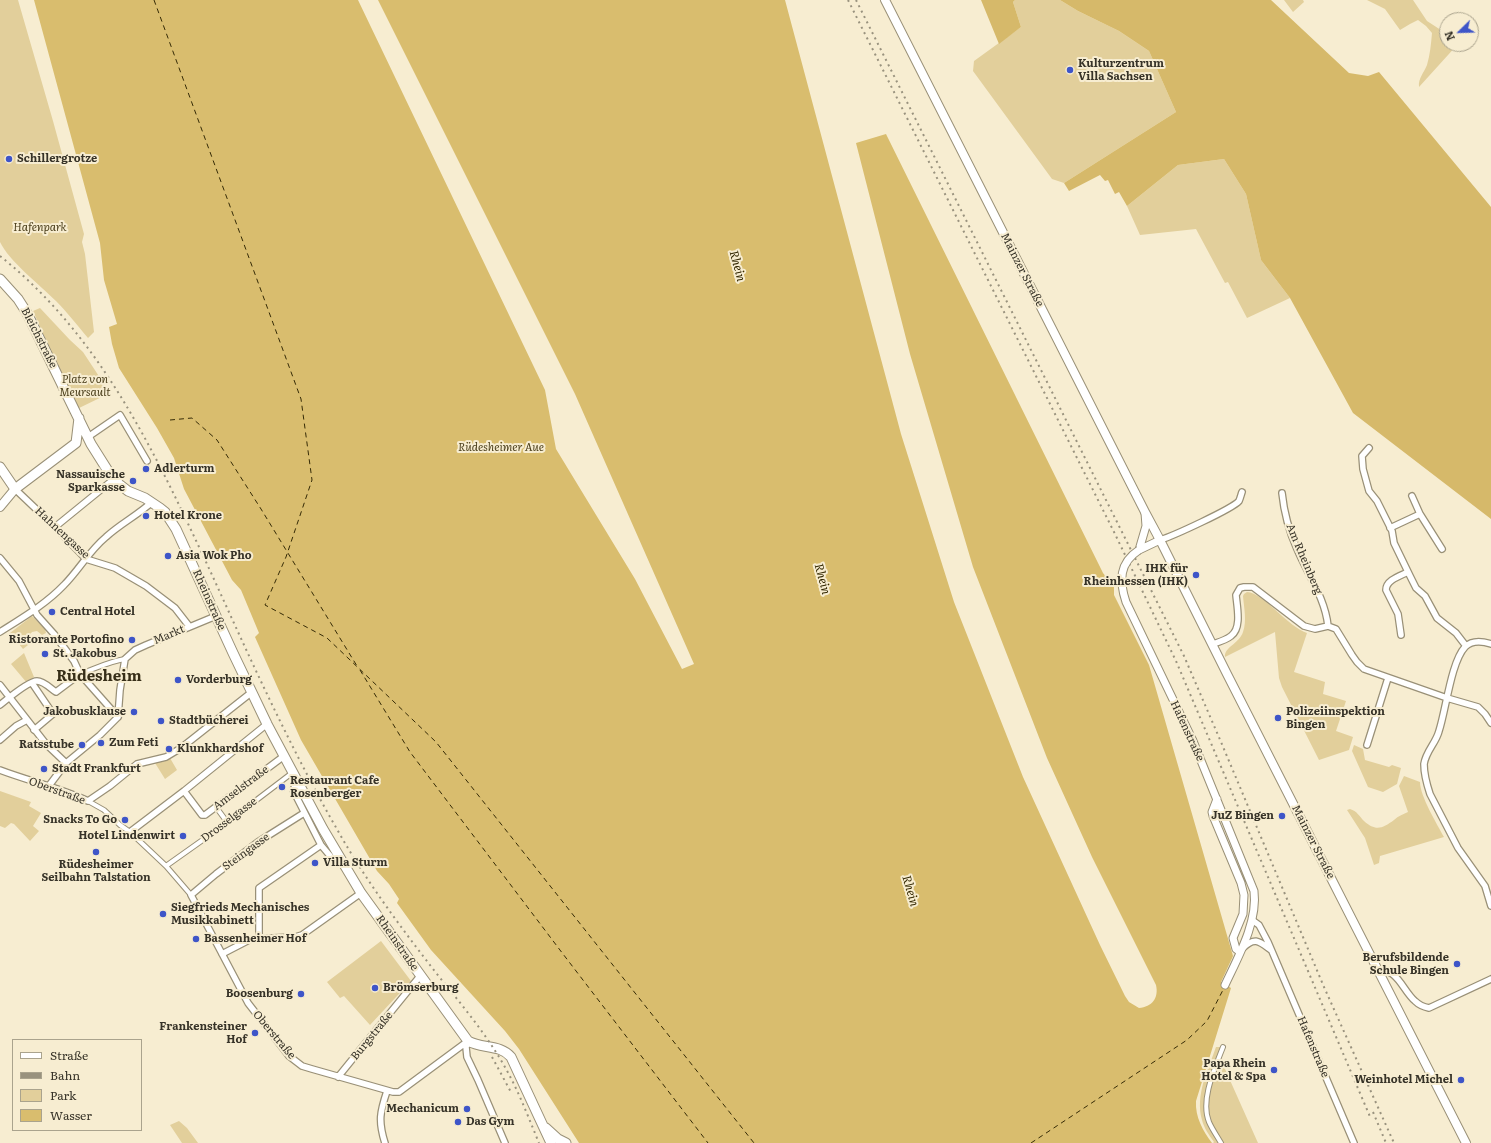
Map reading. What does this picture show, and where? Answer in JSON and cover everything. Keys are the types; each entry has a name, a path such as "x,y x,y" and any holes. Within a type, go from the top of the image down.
{"main road":[{"name":"Mainzer Straße","path":"885,0 975,180 1160,540 1466,1143"},
{"name":"Bleichstraße","path":"0,279 28,313 90,441"},
{"path":"76,443 79,418"},
{"path":"0,507 15,489 76,443 90,441"},
{"name":"Rheinstraße","path":"90,441 114,479 128,491 152,502 165,512 176,529 267,724 292,773 343,864 420,976 468,1041"},
{"path":"0,467 15,489"},
{"path":"468,1041 476,1045 498,1049 508,1054 518,1069 551,1143"},
{"path":"544,1126 553,1135 566,1143"}],"street":[{"path":"90,441 120,415 147,461"},
{"path":"1370,448 1362,456 1363,469 1369,491 1377,501 1390,528 1394,543 1408,572 1416,588 1425,596 1437,618 1456,633 1466,646"},
{"path":"55,527 114,479"},
{"name":"Hahnengasse","path":"15,489 86,559 115,568 146,586 175,608 189,626"},
{"path":"1160,540 1172,536 1226,509 1239,501 1242,492"},
{"name":"Am Rheinberg","path":"1282,493 1283,508 1297,549 1325,608 1328,626"},
{"path":"1412,496 1420,514 1442,549"},
{"path":"0,632 34,610 64,586 105,537 140,513 152,502"},
{"name":"Hafenstraße","path":"1139,550 1146,526 1145,512"},
{"path":"1390,528 1420,514"},
{"name":"Hafenstraße","path":"1160,540 1134,553 1123,570 1121,579 1122,589 1126,602 1193,741 1252,883 1255,899 1252,920 1225,985"},
{"path":"0,558 19,581 34,610 74,661 80,674 118,717"},
{"path":"1401,635 1398,614 1386,590 1386,585 1390,581 1408,572"},
{"path":"1213,644 1229,638 1235,631 1237,618 1236,595 1240,588 1247,586 1253,587 1304,626 1315,629 1328,626 1336,629 1360,666 1388,678 1478,707 1491,723"},
{"name":"Markt","path":"80,674 125,659 135,650 189,626 216,616"},
{"path":"1491,644 1475,642 1466,646 1457,661 1437,738 1429,750 1426,759 1425,773 1430,794 1450,834 1485,886 1491,906"},
{"path":"48,787 66,763 100,735 118,717 120,690 125,659"},
{"path":"0,705 10,696 32,682 37,681 43,683 56,692 80,674"},
{"path":"1367,745 1388,678"},
{"path":"32,682 53,714 34,730"},
{"path":"0,685 10,696 34,730 66,763"},
{"path":"88,801 110,786 137,764 166,757 181,748 252,692"},
{"path":"0,740 16,726 27,720"},
{"path":"130,832 184,791 267,724"},
{"name":"Amselstraße","path":"184,791 202,815 205,815 284,756"},
{"name":"Oberstraße","path":"0,770 48,787 69,792 104,810 166,866 191,895 248,1003 289,1056 302,1066 387,1091 399,1092 468,1041"},
{"name":"Drosselgasse","path":"166,866 292,773"},
{"name":"Rheinstraße","path":"297,782 293,790 321,845 336,863 343,864"},
{"path":"1217,799 1212,812 1213,816 1241,883 1244,896 1243,914 1233,938 1236,949 1240,952 1249,942 1254,941 1260,942 1272,950"},
{"path":"216,807 226,822"},
{"name":"Steingasse","path":"191,895 258,842 304,813"},
{"path":"259,939 259,888 321,845"},
{"path":"222,954 251,940 295,937 302,935 362,893"},
{"name":"Hafenstraße","path":"1252,920 1259,925 1272,950 1354,1143"},
{"path":"1378,971 1383,970 1393,973 1415,1001 1429,1008 1491,979"},
{"name":"Burgstraße","path":"338,1077 420,976"},
{"path":"468,1041 466,1047 467,1057 505,1143"},
{"path":"1221,1143 1208,1122 1206,1100 1223,1047"},
{"path":"385,1143 379,1118 387,1091"}],"green space":[{"name":"Hafenpark","path":"0,0 18,0 84,234 82,242 85,254 94,332 88,338 60,305 17,265 0,242"},
{"path":"1015,0 1060,0 1078,11 1119,31 1149,51 1176,112 1064,183 1052,179 973,71 974,61 1021,27 1013,2"},
{"path":"1284,0 1303,0 1304,2 1293,12"},
{"path":"1367,0 1413,0 1427,21 1439,29 1439,52 1451,52 1419,87 1420,78 1428,61 1432,33 1418,20 1400,30 1385,9"},
{"path":"1224,159 1246,194 1261,260 1290,298 1247,318 1228,282 1225,283 1196,229 1140,235 1127,206 1178,165"},
{"name":"Platz von Meursault","path":"40,308 83,352 110,393 77,409 33,311"},
{"path":"1247,592 1261,598 1292,624 1307,633 1294,672 1325,682 1323,694 1346,701 1336,731 1353,737 1349,750 1319,760 1282,687 1279,678 1275,632 1225,657 1225,654 1229,648 1238,640 1243,632 1245,619 1243,596"},
{"path":"32,616 45,629 46,633 42,635 37,631 32,632 27,638 28,645 23,649 10,633"},
{"path":"24,653 34,677 27,683 11,664"},
{"path":"1354,745 1363,749 1365,760 1389,767 1392,765 1401,768 1397,784 1383,792 1368,787 1352,751"},
{"path":"170,758 177,770 165,779 155,763"},
{"path":"1404,776 1420,782 1426,802 1444,837 1380,856 1379,863 1374,865 1365,838 1347,810 1350,809 1354,811 1372,827 1383,827 1399,816 1408,812 1399,786"},
{"path":"0,791 31,802 29,806 41,813 33,826 39,831 30,841 14,824 11,823 5,828 0,826"},
{"path":"381,941 411,981 370,1025 344,996 340,998 327,982"},
{"path":"1216,1047 1223,1047 1224,1049 1221,1060 1258,1143 1213,1143 1214,1142 1204,1126 1200,1111 1201,1092"},
{"path":"179,1121 187,1128 198,1143 182,1143 170,1125"}],"shaded area":[{"path":"981,0 1015,0 1013,2 1021,27 999,44"},
{"path":"1060,0 1271,0 1349,73 1368,76 1379,72 1491,207 1491,519 1353,413 1290,298 1261,260 1246,194 1224,159 1178,165 1127,206 1119,192 1115,194 1108,180 1105,181 1100,175 1069,191 1064,183 1176,112 1149,51 1119,31 1078,11"}],"water":[{"name":"Rhein","path":"34,0 358,0 545,390 556,449 635,579 682,669 694,664 575,394 378,0 785,0 901,434 954,602 1023,777 1125,996 1129,1002 1139,1008 1148,1006 1154,1001 1157,990 1156,985 1092,857 1047,758 973,567 910,354 856,143 886,134 1103,573 1114,587 1114,595 1149,665 1233,956 1221,982 1231,988 1196,1101 1200,1124 1212,1143 579,1143 519,1049 505,1031 431,950 397,903 399,899 389,884 377,871 301,740 255,637 259,633 241,590 232,580 184,489 174,458 119,368 109,327 117,324 104,280 100,243"}],"ferry route":[{"path":"154,0 301,399 312,480 286,557 265,605 327,638 436,742 754,1143"},
{"path":"170,420 192,418 217,440 357,666"},
{"path":"360,670 410,752 708,1143"},
{"path":"1031,1143 1187,1040 1207,1021 1224,988"}],"railway":[{"path":"848,0 1115,534 1176,661 1371,1119"},
{"path":"856,0 1184,656 1324,987 1394,1143"},
{"path":"0,256 37,289 69,325 99,363 125,403 149,445 171,489 272,706 338,831 359,867 395,919 476,1023 492,1046 516,1088 539,1143"},
{"path":"492,1057 512,1094"},
{"path":"1373,1112 1386,1143"}],"place":[{"name":"Kulturzentrum Villa Sachsen","path":"1070,70"},
{"name":"Schillergrotze","path":"9,159"},
{"name":"Adlerturm","path":"146,469"},
{"name":"Nassauische Sparkasse","path":"133,481"},
{"name":"Hotel Krone","path":"146,516"},
{"name":"Asia Wok Pho","path":"168,556"},
{"name":"IHK für Rheinhessen (IHK)","path":"1196,575"},
{"name":"Central Hotel","path":"52,612"},
{"name":"Ristorante Portofino","path":"132,640"},
{"name":"St. Jakobus","path":"45,654"},
{"name":"Vorderburg","path":"178,680"},
{"name":"Jakobusklause","path":"134,712"},
{"name":"Polizeiinspektion Bingen","path":"1278,718"},
{"name":"Stadtbücherei","path":"161,721"},
{"name":"Zum Feti","path":"101,743"},
{"name":"Ratsstube","path":"82,745"},
{"name":"Klunkhardshof","path":"169,749"},
{"name":"Stadt Frankfurt","path":"44,769"},
{"name":"Restaurant Cafe Rosenberger","path":"282,787"},
{"name":"JuZ Bingen","path":"1282,816"},
{"name":"Snacks To Go","path":"125,820"},
{"name":"Hotel Lindenwirt","path":"183,836"},
{"name":"Rüdesheimer Seilbahn Talstation","path":"96,852"},
{"name":"Villa Sturm","path":"315,863"},
{"name":"Siegfrieds Mechanisches Musikkabinett","path":"163,914"},
{"name":"Bassenheimer Hof","path":"196,939"},
{"name":"Berufsbildende Schule Bingen","path":"1457,964"},
{"name":"Brömserburg","path":"375,988"},
{"name":"Boosenburg","path":"301,994"},
{"name":"Frankensteiner Hof","path":"255,1033"},
{"name":"Papa Rhein Hotel & Spa","path":"1274,1070"},
{"name":"Weinhotel Michel","path":"1461,1080"},
{"name":"Mechanicum","path":"467,1109"},
{"name":"Das Gym","path":"458,1122"}],"district":[{"name":"Rüdesheim","path":"99,677"}],"park label":[{"name":"Rüdesheimer Aue","path":"501,448"}]}
